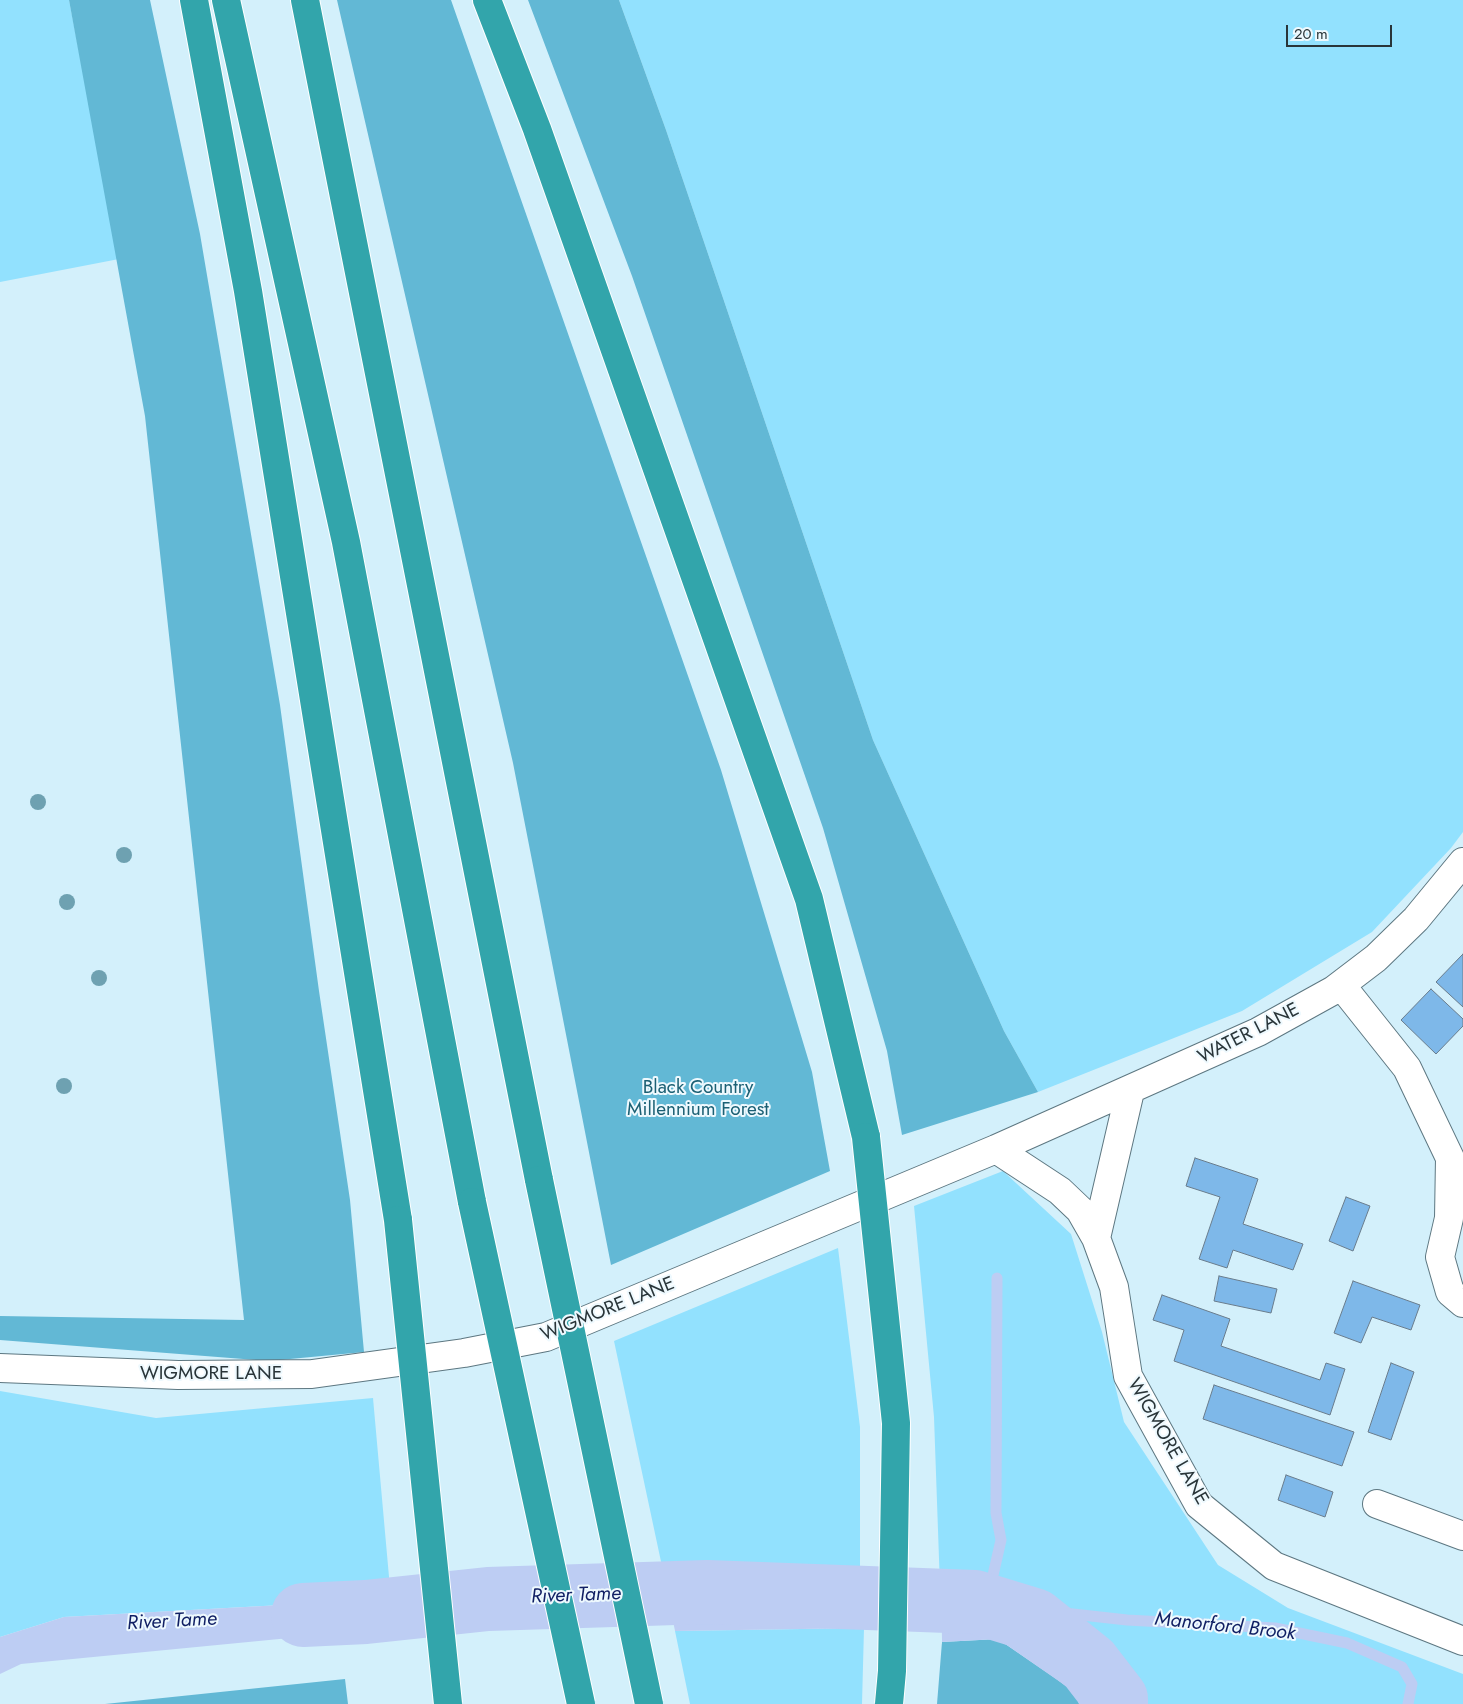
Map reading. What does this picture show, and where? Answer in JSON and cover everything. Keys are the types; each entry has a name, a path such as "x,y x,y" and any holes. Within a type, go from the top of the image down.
{"highway":[{"path":"194,0 248,291 398,1220 448,1704"},
{"path":"226,0 346,542 472,1202 581,1704"},
{"path":"305,0 539,1180 649,1704"},
{"path":"487,0 537,128 809,899 866,1137 896,1423 892,1661 889,1704"}],"street":[{"name":"WATER LANE","path":"996,1149 1130,1091 1258,1032 1341,985 1376,958 1416,920 1463,862"},
{"path":"1341,985 1407,1068 1450,1158 1449,1218 1440,1257 1450,1292 1463,1303"},
{"path":"1096,1238 1130,1091"},
{"name":"WIGMORE LANE","path":"0,1368 178,1375 312,1374 464,1353 546,1337 996,1149 1060,1191 1080,1210 1096,1238 1114,1287 1128,1376 1199,1505 1274,1566 1463,1641"},
{"path":"1377,1504 1463,1536"}],"shaded area":[{"path":"0,0 69,0 119,259 0,282"},
{"path":"619,0 1463,0 1463,832 1451,848 1372,932 1242,1011 1038,1092 1004,1031 873,740 666,130"},
{"path":"1003,1171 1071,1234 1102,1332 1124,1422 1218,1565 1288,1608 1463,1674 1463,1704 1136,1704 1064,1613 991,1584 940,1587 934,1417 914,1206"},
{"path":"838,1248 860,1427 860,1575 663,1571 614,1341"},
{"path":"0,1391 156,1418 373,1398 390,1599 64,1617 0,1637"},
{"path":"864,1628 862,1704 690,1704 675,1631"}],"green space":[{"path":"69,0 150,0 200,234 280,705 350,1200 364,1352 269,1361 0,1340 0,1316 244,1320 145,416"},
{"name":"Black Country Millennium Forest","path":"337,0 451,0 721,770 812,1072 830,1171 611,1265 513,763"},
{"path":"528,0 619,0 666,130 873,740 1004,1031 1038,1092 902,1135 887,1051 823,828 632,276"},
{"path":"998,1639 1077,1693 1079,1704 937,1704 942,1642"},
{"path":"345,1679 348,1704 105,1704"}],"water":[{"path":"663,1571 860,1575 864,1628 675,1631"},
{"path":"991,1584 1064,1613 1136,1704 1079,1704 1076,1693 998,1639 942,1642 940,1587"},
{"path":"390,1599 393,1628 21,1664 0,1674 0,1637 64,1617"}],"pier":[{"path":"663,1569 675,1634 672,1632 661,1572"},
{"path":"940,1585 942,1644 940,1642 938,1587"}],"building":[{"path":"1463,954 1463,1007 1436,982"},
{"path":"1431,989 1463,1019 1463,1026 1436,1054 1401,1020"},
{"path":"1195,1158 1258,1179 1243,1224 1303,1244 1293,1270 1233,1250 1227,1268 1199,1259 1220,1197 1186,1186"},
{"path":"1346,1197 1370,1206 1353,1251 1329,1241"},
{"path":"1219,1276 1277,1289 1271,1313 1214,1301"},
{"path":"1353,1281 1420,1305 1411,1330 1372,1317 1361,1343 1334,1333"},
{"path":"1162,1295 1230,1319 1221,1346 1320,1380 1326,1363 1345,1369 1330,1415 1174,1361 1184,1330 1153,1320"},
{"path":"1391,1363 1414,1372 1391,1440 1368,1432"},
{"path":"1214,1385 1354,1432 1342,1466 1203,1419"},
{"path":"1286,1475 1333,1492 1325,1517 1278,1500"}],"waterway":[{"path":"982,1594 991,1584 1001,1540 996,1513 997,1278"},
{"name":"River Tame","path":"303,1615 366,1612 488,1599 707,1592 975,1602 1034,1620 1089,1664 1116,1699 1116,1704"},
{"name":"Manorford Brook","path":"1051,1616 1064,1613 1127,1620 1275,1628 1347,1643 1402,1667 1412,1684 1408,1704"}]}
